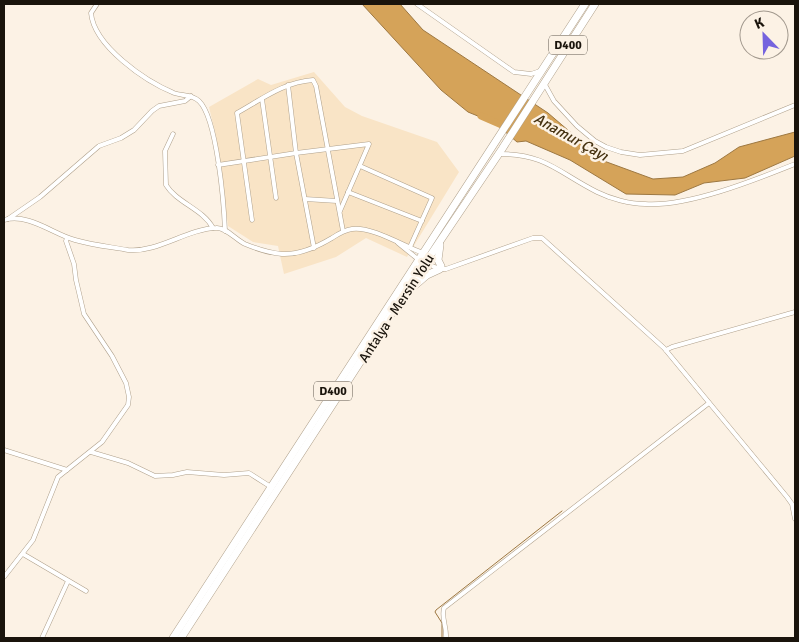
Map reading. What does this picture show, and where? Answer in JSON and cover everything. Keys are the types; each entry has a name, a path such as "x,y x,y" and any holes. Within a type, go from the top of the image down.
{"highway":[{"name":"Antalya - Mersin Yolu","path":"178,636 403,296 424,258 442,239 500,151 540,84 544,69 585,4"},
{"name":"Antalya - Mersin Yolu","path":"178,636 270,486 424,258 495,144 540,84 595,4"},
{"path":"403,296 422,278 442,268 438,256 442,239"}],"street":[{"path":"97,4 91,14 91,18 101,39 109,48 151,82 176,94 191,96 198,100 203,107 213,131 224,204 225,231"},
{"path":"417,4 514,72 531,74 544,69"},
{"path":"252,220 237,113 288,85 299,81 313,80 316,86 343,231"},
{"path":"540,84 577,126 595,141 606,148 640,155 683,151 795,105"},
{"path":"288,85 296,153 314,248"},
{"path":"6,219 40,197 99,146 121,138 134,130 159,106 185,102 191,96"},
{"path":"262,99 276,198"},
{"path":"173,134 165,151 166,185 174,195 210,221 213,228"},
{"path":"218,165 369,144 340,213"},
{"path":"500,151 528,156 553,165 598,192 620,200 645,204 679,202 760,178 795,164"},
{"path":"360,166 432,198 410,247"},
{"path":"348,192 422,221"},
{"path":"305,199 337,201"},
{"path":"6,219 20,219 78,241 136,250 213,228 220,228 243,243 283,254 314,248 343,231 364,229 394,241 442,268 533,238 542,238 666,350 787,497 792,504 795,519"},
{"path":"4,577 33,540 58,478 91,452 110,432 128,405 129,390 112,356 84,314 74,264 66,238"},
{"path":"394,241 404,243 424,258 442,268"},
{"path":"666,350 795,312"},
{"path":"446,638 442,614 444,608 709,403"},
{"path":"4,450 67,470"},
{"path":"91,452 128,463 155,476 188,472 224,475 249,474 270,486"},
{"path":"23,554 86,591"},
{"path":"42,638 68,581"}],"shaded area":[{"path":"314,72 345,107 362,116 437,142 459,172 407,257 366,238 336,257 284,274 278,246 253,242 228,226 216,136 209,107 258,79 271,85"}],"water":[{"path":"362,4 400,4 423,30 548,113 604,161 653,179 683,177 715,163 739,147 795,132 795,156 745,178 704,183 675,195 626,194 570,160 526,141 517,142 495,123 468,112 441,90"}],"waterway":[{"name":"Anamur Çayı","path":"481,116 504,126"},
{"path":"442,638 442,623 435,612 436,610 562,511"}]}
